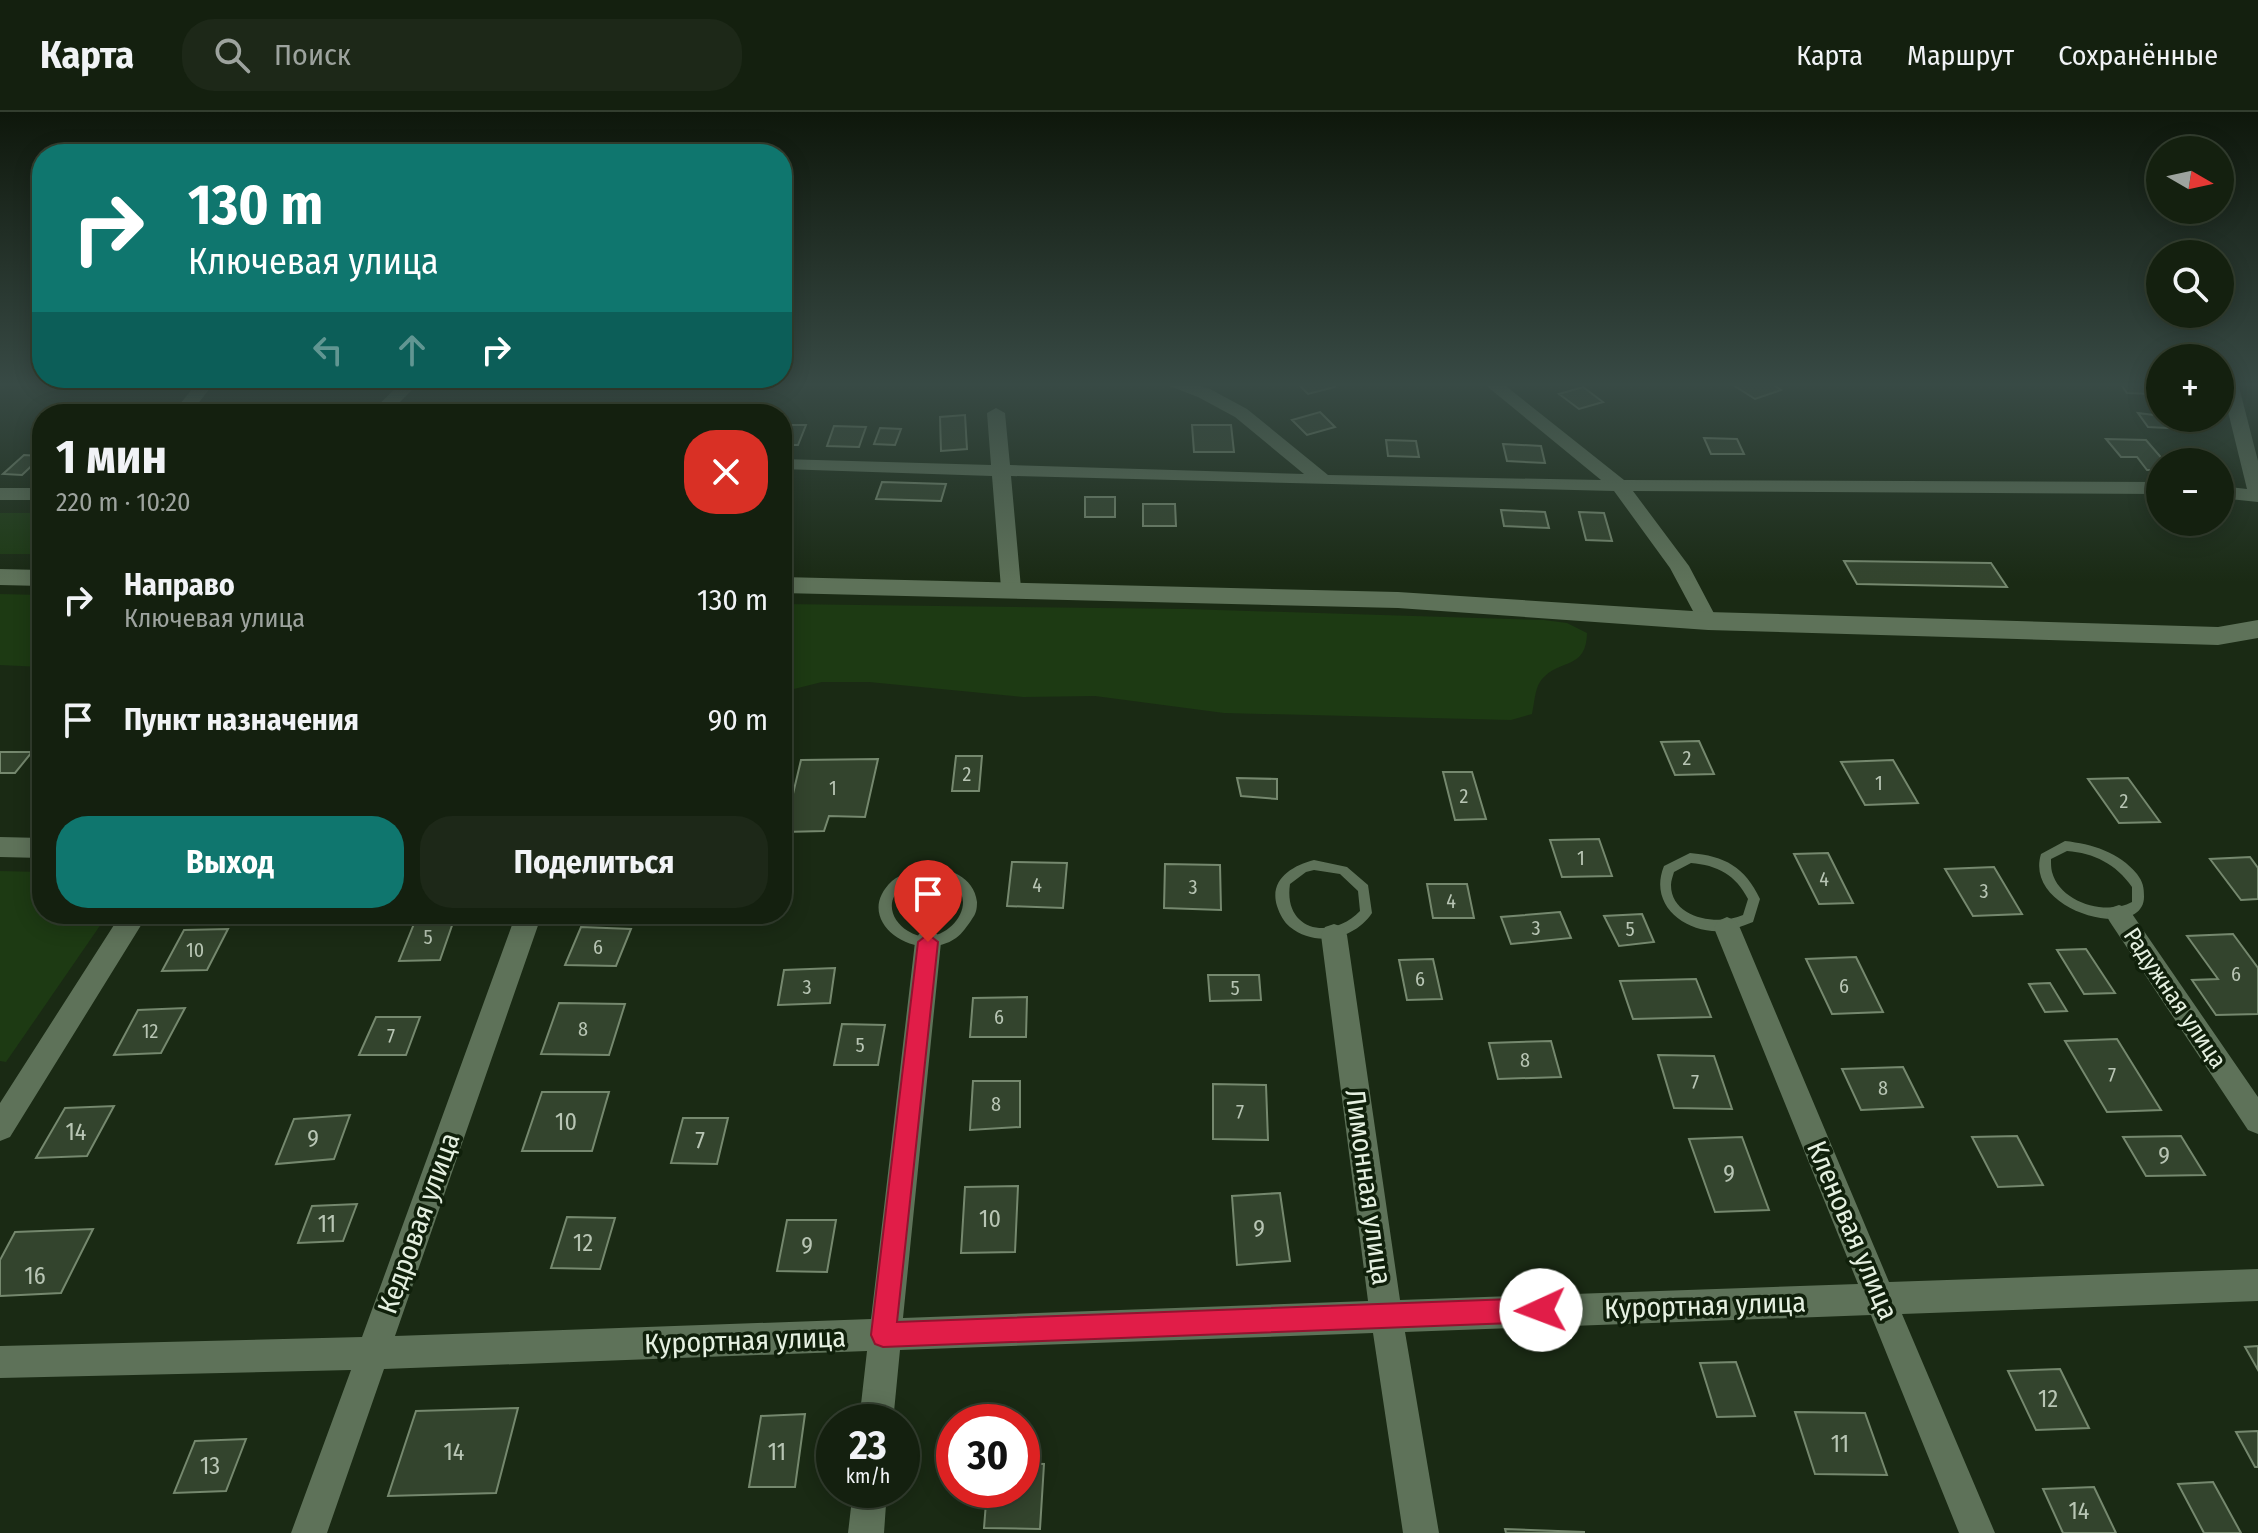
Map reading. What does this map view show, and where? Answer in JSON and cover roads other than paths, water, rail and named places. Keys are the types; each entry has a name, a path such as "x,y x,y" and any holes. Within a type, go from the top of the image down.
{"street":[{"path":"999,449 1011,588"},
{"path":"1285,449 1323,480"},
{"path":"1574,449 1620,486 1679,566 1708,621"},
{"path":"2234,493 2258,496 2246,449"},
{"path":"792,464 1001,473 1620,486 2146,488"},
{"path":"0,494 32,494"},
{"path":"0,577 32,578"},
{"path":"792,585 1011,588 1398,600 1708,621 2218,636 2257,632"},
{"path":"0,847 32,848"},
{"name":"Радужная улица","path":"2119,915 2258,1121"},
{"path":"0,1128 129,924"},
{"name":"Кедровая улица","path":"309,1533 525,924"},
{"name":"Кленовая улица","path":"1727,928 1977,1533"},
{"name":"Лимонная улица","path":"1334,935 1386,1315 1421,1533"},
{"path":"877,1404 928,942"},
{"name":"Курортная улица","path":"0,1362 372,1353 2258,1285"},
{"path":"866,1533 868,1508"}],"lane":[{"path":"2078,847 2121,865 2131,875 2140,897 2130,912 2119,915 2086,909 2070,901 2047,878 2045,857 2053,850 2078,847"},
{"path":"1704,858 1718,862 1742,877 1754,899 1753,909 1748,918 1727,928 1712,927 1681,914 1664,890 1663,879 1668,869 1678,862 1704,858"},
{"path":"1314,865 1329,866 1356,878 1364,889 1366,913 1360,924 1334,935 1306,931 1286,915 1280,893 1291,874 1314,865"},
{"path":"940,871 952,875 969,891 970,913 954,932 928,942 899,936 889,928 883,916 884,904 898,882 911,875 940,871"}]}
